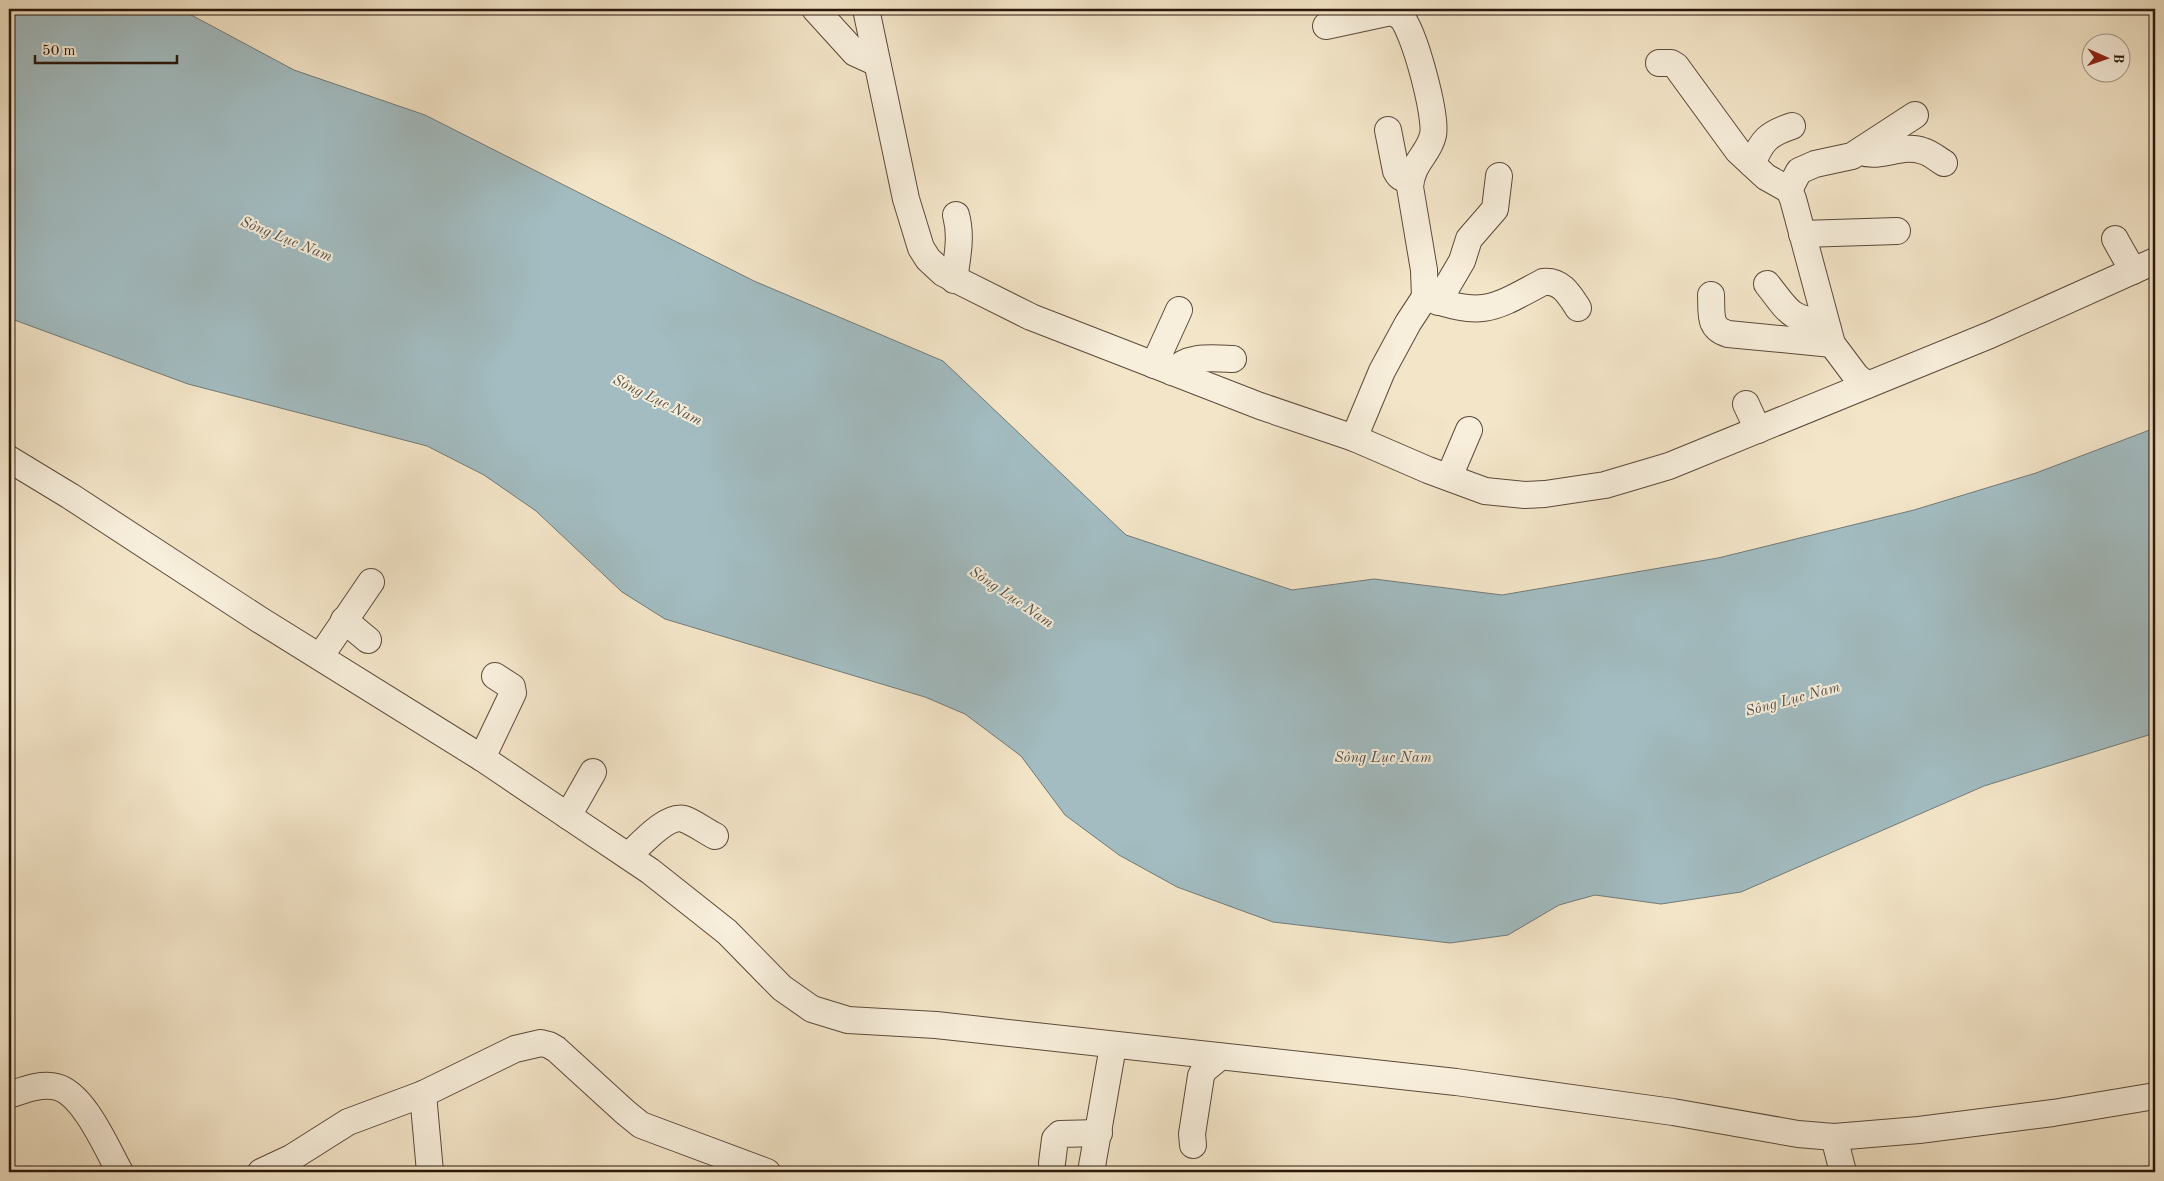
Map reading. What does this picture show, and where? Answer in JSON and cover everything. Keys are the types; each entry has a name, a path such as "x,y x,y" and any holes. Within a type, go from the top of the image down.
{"street":[{"path":"815,9 855,53 877,63"},
{"path":"866,9 906,199 921,248 928,259 943,273 1031,317 1260,406 1354,438 1485,491 1517,495 1545,494 1596,486 1669,466 1990,335 2144,266 2115,238"},
{"path":"1326,26 1391,12 1400,17 1406,26 1427,82 1434,128 1432,137 1417,162 1411,177 1411,199 1431,300"},
{"path":"1659,63 1671,63 1676,66 1738,151 1766,177 1789,190 1829,333 1856,376 1868,385"},
{"path":"1789,190 1799,171 1806,166 1841,160 1861,152 1915,115"},
{"path":"1752,164 1760,144 1774,132 1792,126"},
{"path":"1388,130 1396,171 1399,177 1403,179 1411,177"},
{"path":"1861,152 1874,155 1913,148 1925,151 1944,163"},
{"path":"1354,438 1382,371 1408,323 1431,300 1462,262 1468,239 1495,209 1499,176"},
{"path":"954,280 959,235 956,215"},
{"path":"1802,234 1897,231"},
{"path":"1431,300 1452,307 1488,308 1497,306 1542,282 1550,281 1562,287 1578,308"},
{"path":"1767,284 1789,313 1829,333"},
{"path":"1711,296 1714,325 1718,331 1728,334 1829,333"},
{"path":"1163,368 1179,310"},
{"path":"1163,368 1178,365 1188,360 1233,359"},
{"path":"1746,404 1758,430"},
{"path":"1449,477 1469,430"},
{"path":"9,459 482,758 628,856 728,932 782,988 812,1009 848,1020 936,1025 1113,1046 1456,1082 1673,1112 1798,1134 1834,1137 1918,1130 2053,1113 2155,1096"},
{"path":"320,657 371,582"},
{"path":"344,620 368,640"},
{"path":"482,758 513,693 512,687 495,676"},
{"path":"568,816 593,772"},
{"path":"628,856 666,822 674,818 684,819 715,836"},
{"path":"261,1172 291,1158 348,1122 424,1094 515,1049 531,1044 549,1044 641,1125 767,1172"},
{"path":"1091,1172 1113,1046"},
{"path":"1193,1146 1192,1134 1201,1076 1204,1070 1220,1057"},
{"path":"9,1095 31,1087 47,1086 67,1092 80,1104 120,1172"},
{"path":"424,1094 430,1172"},
{"path":"1052,1163 1055,1139 1060,1134 1099,1133"},
{"path":"1834,1137 1843,1172"}],"water":[{"name":"Sông Lục Nam","path":"9,9 180,9 294,70 425,115 754,281 943,361 1126,535 1292,590 1374,579 1502,595 1718,558 1914,510 2036,473 2155,428 2155,733 1984,786 1741,892 1661,904 1595,895 1559,905 1508,935 1450,943 1273,922 1177,887 1119,855 1065,815 1021,756 965,714 925,697 665,619 622,592 536,511 484,475 427,446 188,384 9,318"}]}
